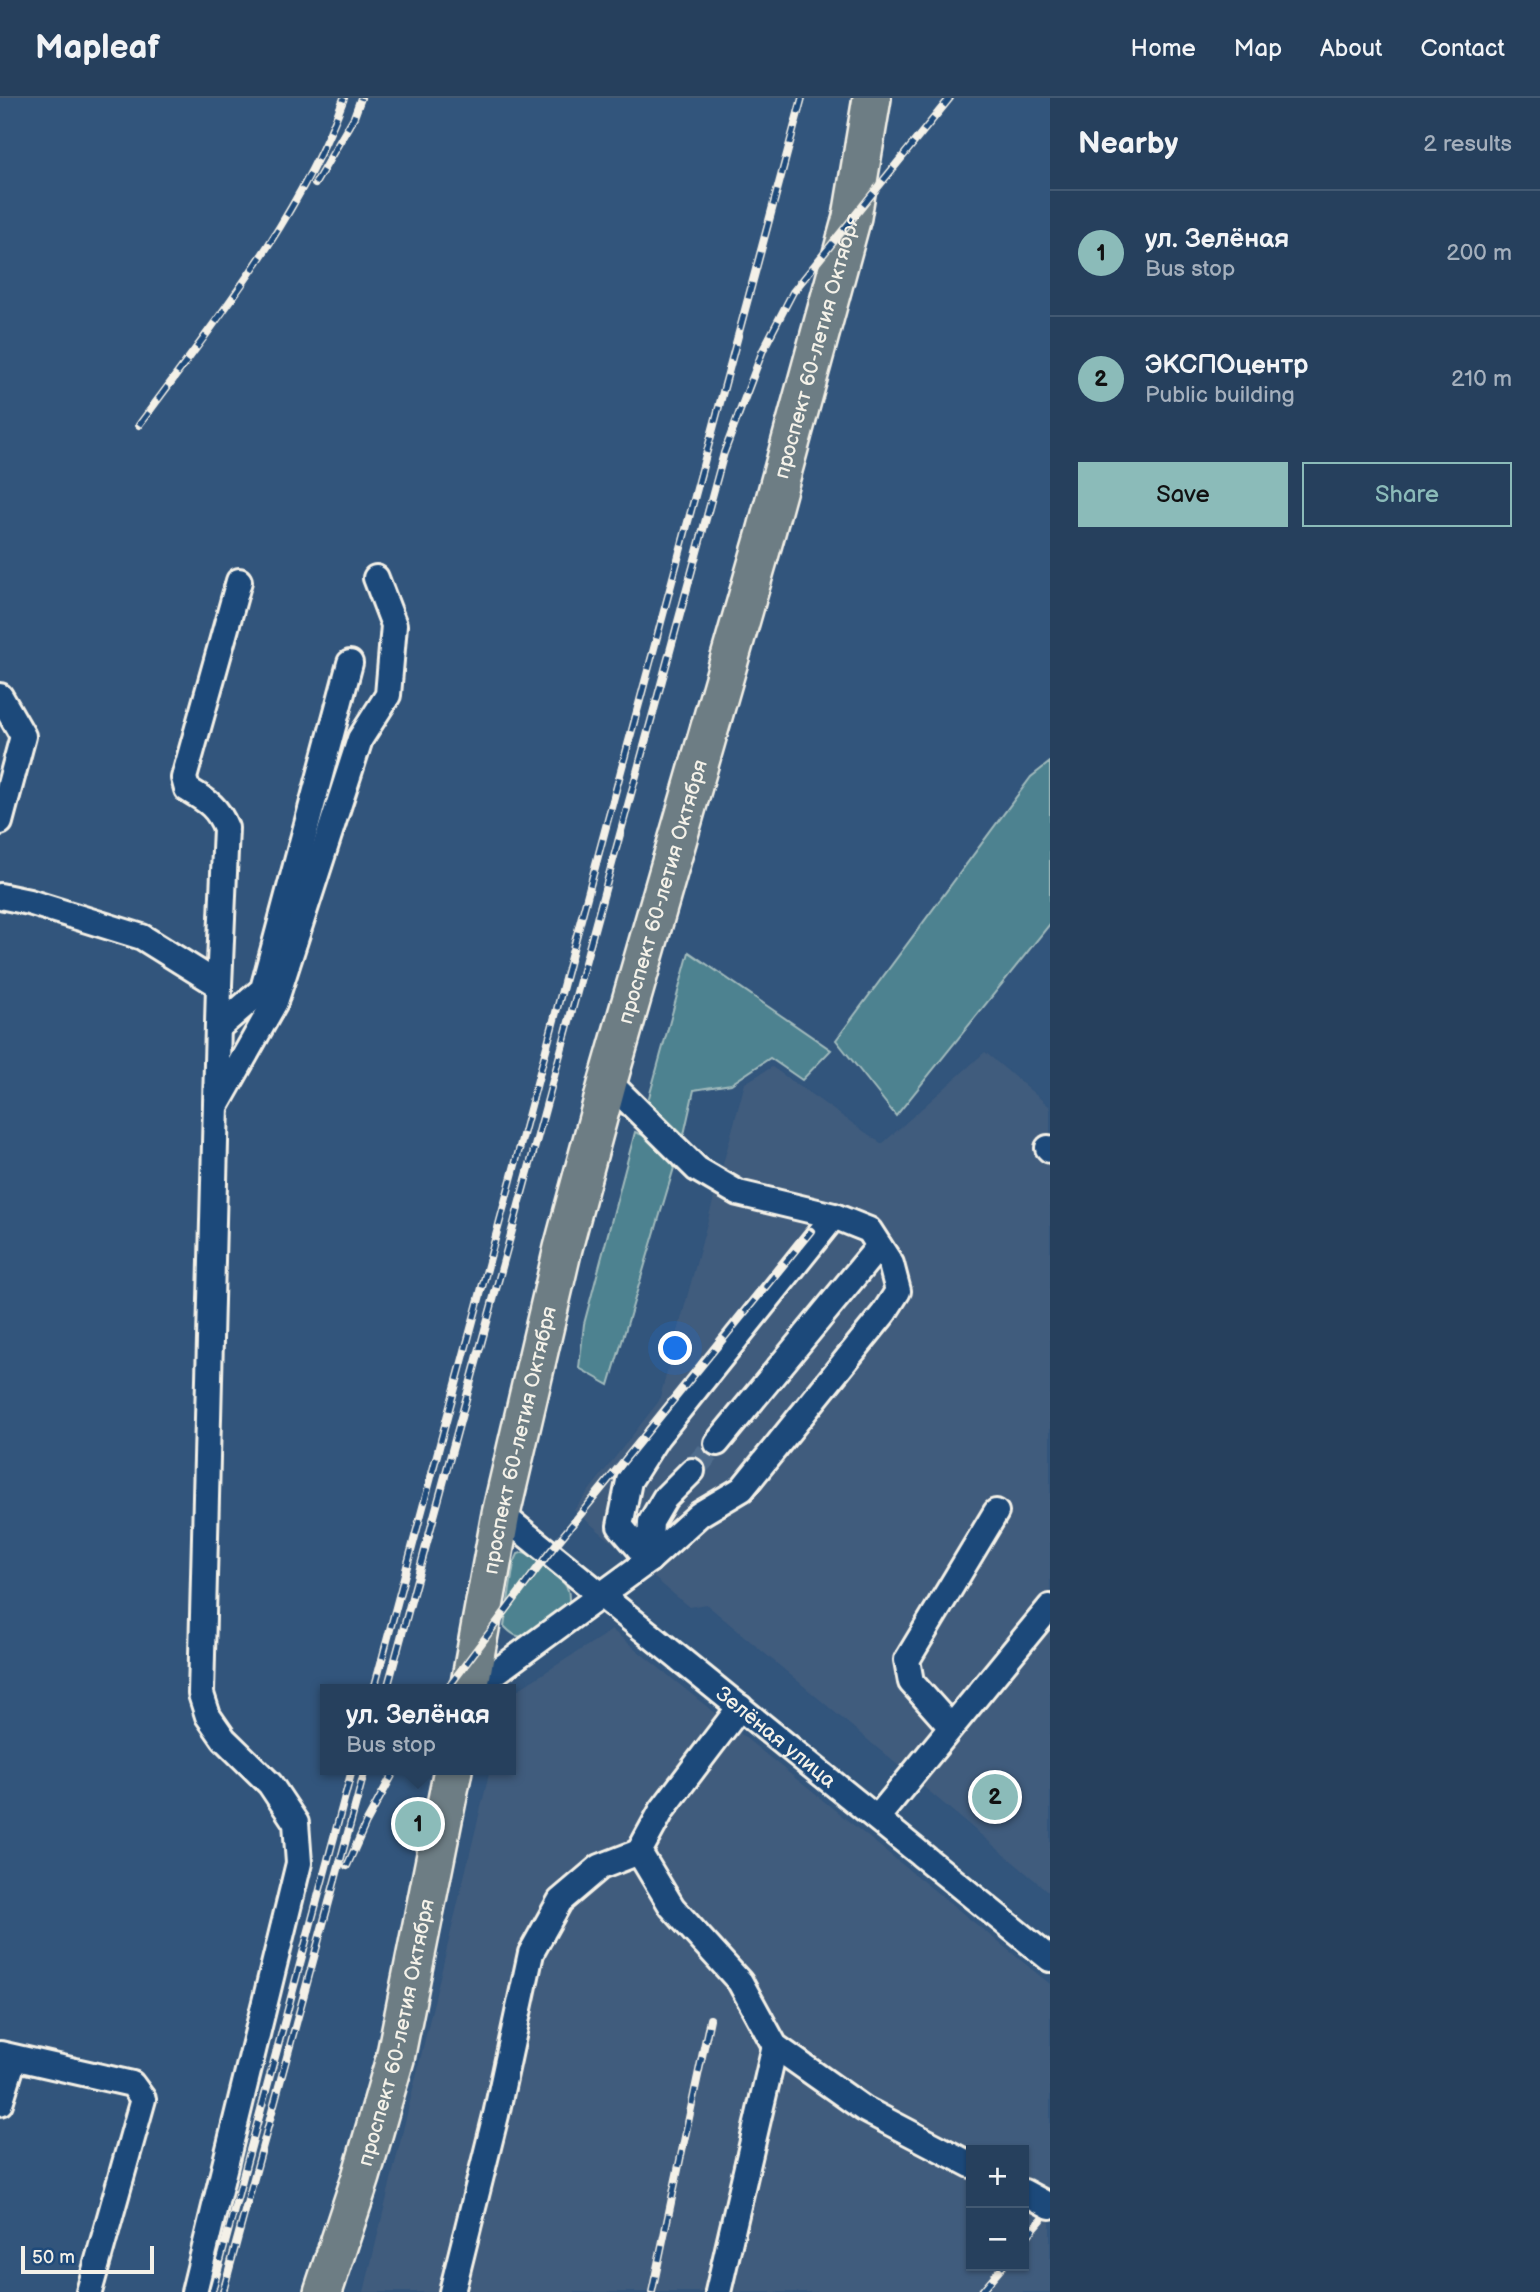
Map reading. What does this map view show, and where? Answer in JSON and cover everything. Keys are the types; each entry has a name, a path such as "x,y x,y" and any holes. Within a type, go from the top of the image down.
{"highway":[{"name":"проспект 60-летия Октября","path":"472,1684 500,1514 560,1261 608,1081 765,536 848,230 872,98"},
{"name":"проспект 60-летия Октября","path":"323,2292 361,2177 395,2059 452,1775"}],"street":[{"path":"216,1107 275,1002 360,739 388,695 394,625 376,578"},
{"path":"194,2292 299,1863 296,1823 270,1784 224,1739 208,1716 201,1694 219,985 226,828 219,812 206,800 187,789 184,778 239,581"},
{"path":"218,1028 263,989 350,663"},
{"path":"0,696 23,736 0,822"},
{"path":"0,895 142,937 219,985"},
{"path":"478,1684 649,1560 700,1514 742,1489 884,1314 898,1291 891,1264 869,1230 834,1216 738,1194 697,1169 608,1081"},
{"path":"649,1560 620,1526 629,1481 657,1437 834,1216"},
{"path":"717,1443 879,1247"},
{"path":"649,1560 651,1522 665,1498 692,1471"},
{"path":"951,1727 911,1682 907,1660 996,1512"},
{"name":"Зелёная улица","path":"500,1514 1050,1959"},
{"path":"877,1818 1050,1607"},
{"path":"452,2292 496,2115 531,1953 560,1901 600,1867 639,1852 662,1810 740,1706"},
{"path":"639,1852 672,1907 740,1982 775,2046 864,2109 966,2162"},
{"path":"718,2292 775,2046"},
{"path":"0,2103 7,2056 132,2084 143,2099 89,2292"},
{"path":"1029,2195 1050,2206"}],"shaded area":[{"path":"985,1052 1050,1107 1050,1893 706,1604 689,1607 574,1510 659,1401 745,1083 772,1067 882,1144"},
{"path":"612,1630 1050,1984 1050,2292 364,2292 489,1775 516,1775 516,1691"}],"green space":[{"path":"1050,762 1050,924 896,1116 836,1040 1031,777"},
{"path":"689,952 831,1050 802,1080 770,1058 731,1084 694,1090 683,1139 648,1101"},
{"path":"635,1132 656,1140 676,1161 609,1385 579,1368 584,1324"},
{"path":"524,1552 561,1580 568,1590 569,1601 539,1630 518,1636 504,1626 514,1563 518,1554"}],"tunnel":[{"path":"692,1471 717,1443"}],"railway":[{"path":"139,425 225,308 279,227 304,186 344,98"},
{"path":"315,184 354,117 361,98"},
{"path":"375,1684 802,98"},
{"path":"388,1684 724,453 763,350 793,292 950,98"},
{"path":"451,1684 549,1553 811,1231"},
{"path":"212,2292 351,1775"},
{"path":"223,2292 364,1775"},
{"path":"347,1866 366,1823 392,1775"},
{"path":"652,2292 710,2019"},
{"path":"1029,2234 1041,2220"},
{"path":"981,2292 999,2271"}],"place":[{"name":"ЭКСПОцентр","path":"995,1797"},
{"name":"ул. Зелёная","path":"418,1824"}]}
